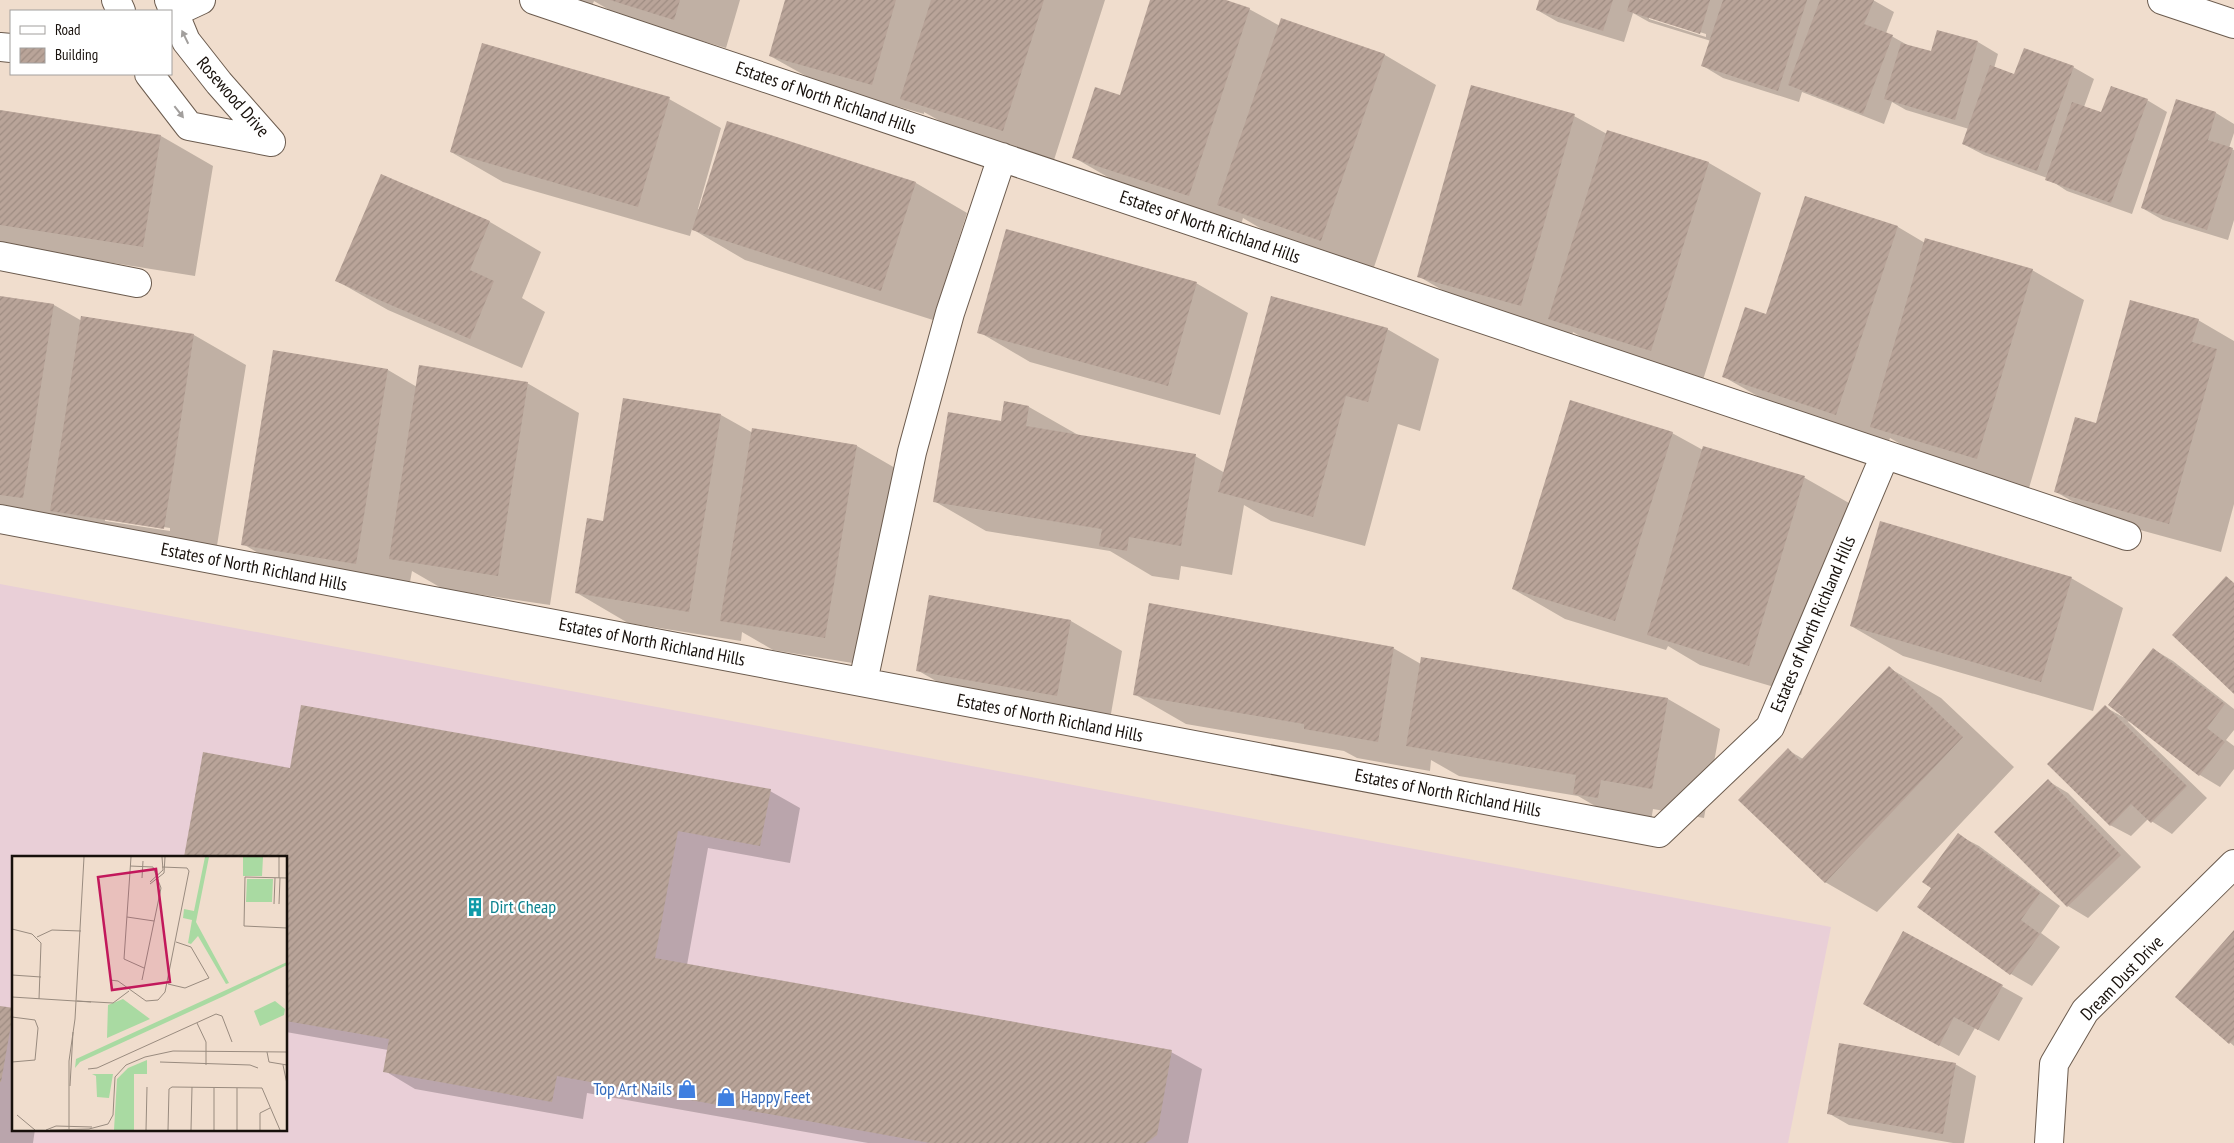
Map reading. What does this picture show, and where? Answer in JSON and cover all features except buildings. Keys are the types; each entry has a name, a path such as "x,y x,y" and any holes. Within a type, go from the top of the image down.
{"street":[{"path":"172,9 201,0"},
{"name":"Estates of North Richland Hills","path":"534,0 2127,536"},
{"path":"2162,0 2234,24"},
{"name":"Rosewood Drive","path":"150,75 189,126 272,142 219,83 186,41 172,9"},
{"path":"863,682 912,452 950,313 1002,158"},
{"path":"0,256 137,283"},
{"name":"Estates of North Richland Hills","path":"0,519 1659,833 1770,727 1885,455"},
{"name":"Dream Dust Drive","path":"2049,1143 2054,1064 2085,1011 2234,864"}],"shaded area":[{"path":"0,584 1831,927 1788,1143 0,1143"}],"place":[{"name":"Dirt Cheap","path":"475,907"},
{"name":"Top Art Nails","path":"687,1089"},
{"name":"Happy Feet","path":"726,1097"}]}
